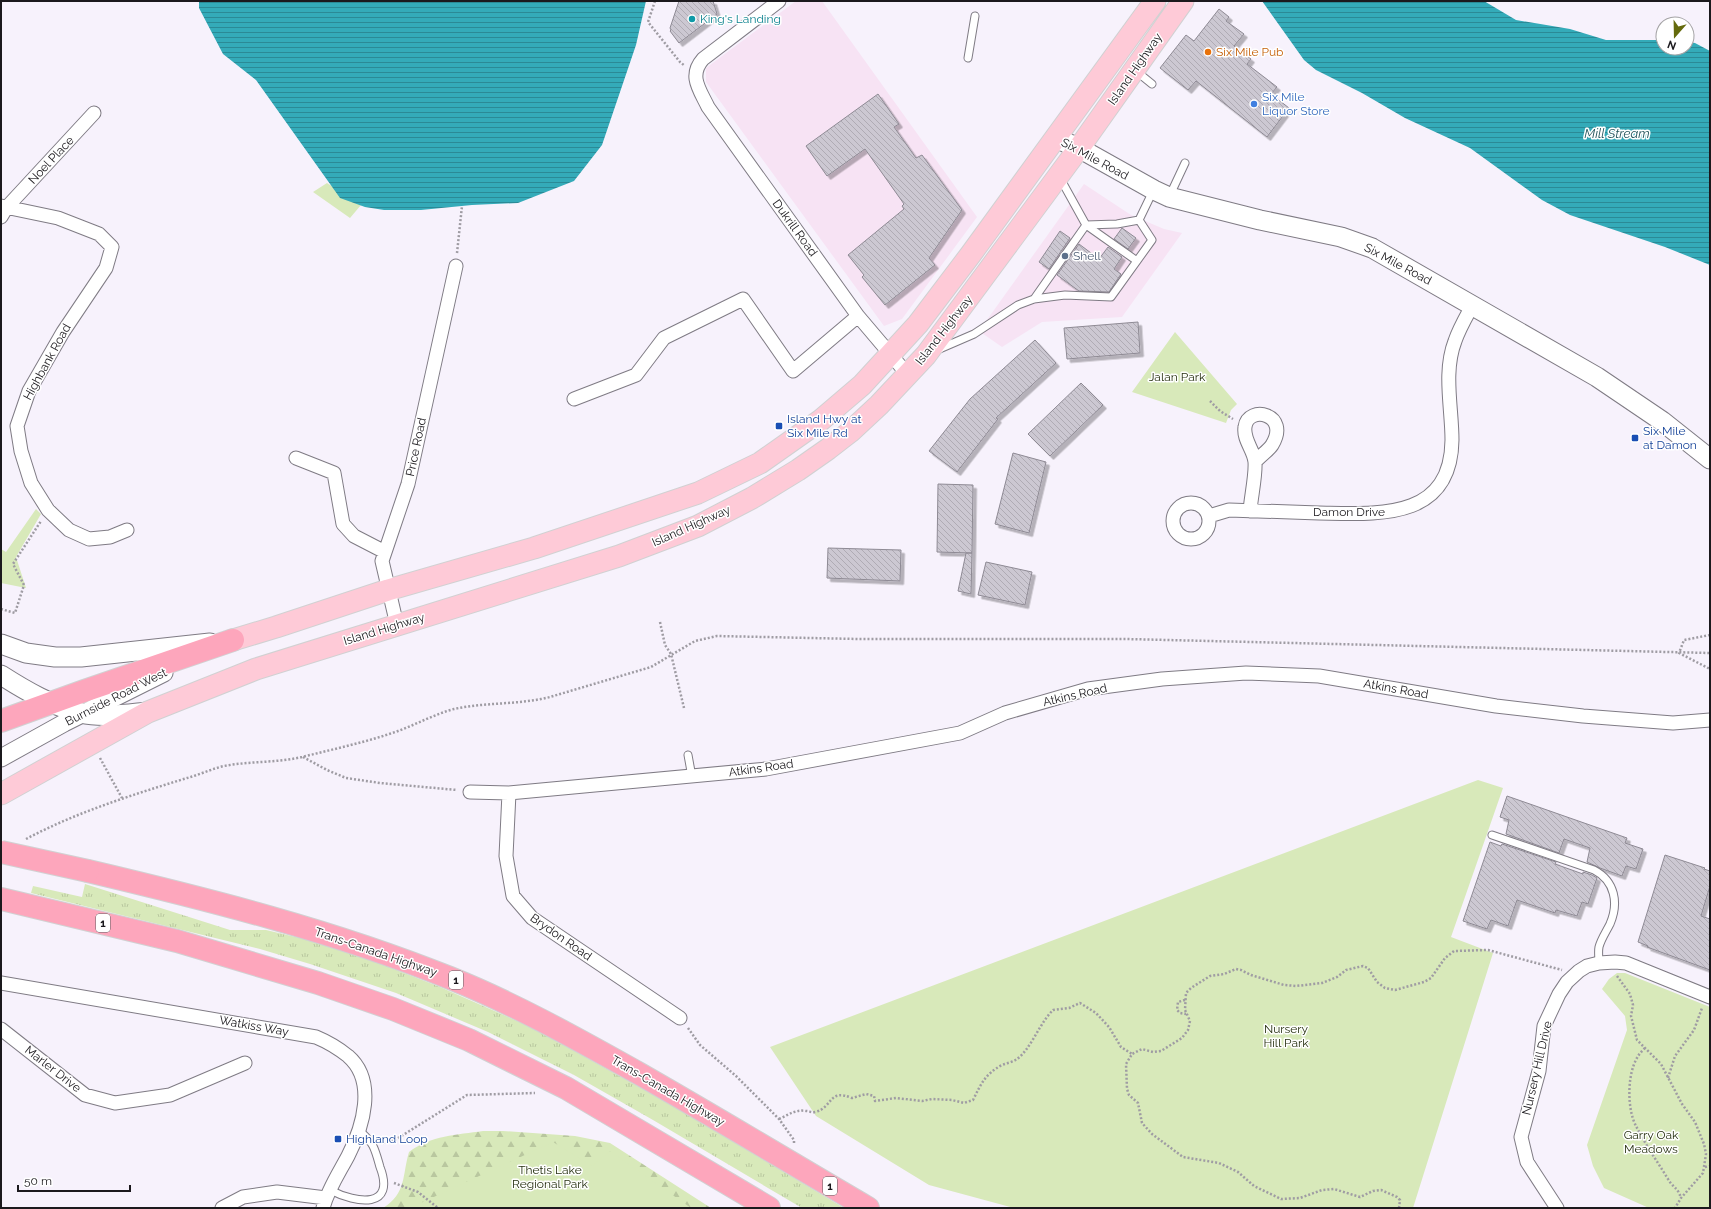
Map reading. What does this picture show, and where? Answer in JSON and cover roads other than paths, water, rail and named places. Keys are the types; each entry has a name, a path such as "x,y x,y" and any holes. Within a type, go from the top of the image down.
{"highway":[{"path":"1,721 233,640"},
{"name":"Trans-Canada Highway","path":"1,852 88,871 206,900 278,920 370,948 452,979 528,1014 596,1049 868,1208"},
{"name":"1","path":"1,899 177,941 318,983 393,1008 469,1040 566,1088 769,1208"}],"main road":[{"name":"Island Highway","path":"1,644 37,656 80,657 233,640 388,590 534,548 698,493 760,463 821,420 862,384 890,356 927,313 1155,1"},
{"name":"Island Highway","path":"1,675 22,689 50,703 82,714 113,715 148,712 256,669 619,556 698,526 752,498 828,449 879,405 926,355 1079,148 1183,1"},
{"name":"Six Mile Road","path":"1055,138 1079,148 1161,194 1260,220 1348,239 1372,248 1597,376 1662,421 1710,459"},
{"path":"1,794 148,712"}],"street":[{"name":"Dukrill Road","path":"779,1 703,60 697,66 695,73 696,81 708,107 858,316 890,356 908,375"},
{"name":"Noel Place","path":"3,210 94,113"},
{"name":"Highbank Road","path":"3,210 58,218 99,234 112,247 106,268 63,332 29,391 16,426 21,451 31,482 48,510 69,530 89,539 110,537 127,530"},
{"name":"Price Road","path":"397,625 382,561 408,484 456,266"},
{"path":"574,399 636,376 664,338 743,299 793,371 858,316"},
{"name":"Damon Drive","path":"1209,516 1229,510 1371,514 1396,511 1412,506 1425,499 1437,488 1445,475 1450,460 1452,441 1450,362 1454,341 1472,306"},
{"path":"1250,511 1255,462 1245,437 1246,424 1248,419 1261,414 1270,417 1277,425 1278,434 1271,446 1255,462"},
{"path":"296,458 334,473 343,524 354,536 385,552"},
{"name":"Burnside Road West","path":"1,758 137,685 233,640"},
{"name":"Atkins Road","path":"470,792 509,793 766,769 960,733 1005,713 1088,689 1162,679 1246,673 1319,676 1496,706 1583,716 1673,723 1710,720"},
{"name":"Brydon Road","path":"509,793 506,856 513,896 532,918 680,1018"},
{"name":"Nursery Hill Drive","path":"1557,1208 1527,1162 1520,1137 1539,1071 1544,1026 1558,994 1573,976 1587,966 1599,963 1615,962 1626,964 1709,997"},
{"name":"Watkiss Way","path":"1,983 316,1037 336,1046 349,1057 358,1068 364,1083 365,1093 363,1113 359,1130 349,1154 326,1199"},
{"name":"Marler Drive","path":"1,1029 85,1095 115,1103 170,1095 245,1063"},
{"path":"222,1208 243,1197 277,1192 326,1199"}],"lane":[{"path":"968,58 975,16"},
{"path":"1134,70 1152,84"},
{"path":"1086,225 1117,224 1139,220 1185,163"},
{"path":"1058,176 1086,225 1137,261"},
{"path":"926,355 974,334 1018,305 1034,299 1065,295 1111,297 1152,240 1139,220"},
{"path":"1034,299 1086,225"},
{"path":"688,755 692,777"},
{"path":"1492,835 1594,870 1606,880 1614,893 1615,907 1599,948 1599,963"},
{"path":"326,1199 347,1198 363,1203 376,1201 384,1192 384,1180 373,1146 359,1130"}],"water":[{"path":"199,1 646,1 636,45 602,145 574,181 518,203 472,205 421,210 384,210 365,207 340,198 256,80 223,54 199,8"},
{"name":"Mill Stream","path":"1262,1 1484,1 1516,20 1570,29 1606,40 1655,40 1655,56 1695,56 1695,43 1710,51 1710,265 1665,247 1570,215 1542,200 1470,148 1405,118 1362,93 1316,70 1304,60"}],"place":[{"name":"King's Landing","path":"692,19"},
{"name":"Six Mile Pub","path":"1208,52"},
{"name":"Six Mile Liquor Store","path":"1254,104"},
{"name":"Shell","path":"1065,256"},
{"name":"Island Hwy at Six Mile Rd","path":"779,426"},
{"name":"Six Mile at Damon","path":"1635,438"},
{"name":"Highland Loop","path":"338,1139"}],"park label":[{"name":"Jalan Park","path":"1177,377"},
{"name":"Nursery Hill Park","path":"1286,1036"},
{"name":"Garry Oak Meadows","path":"1651,1142"},
{"name":"Thetis Lake Regional Park","path":"550,1177"}]}
